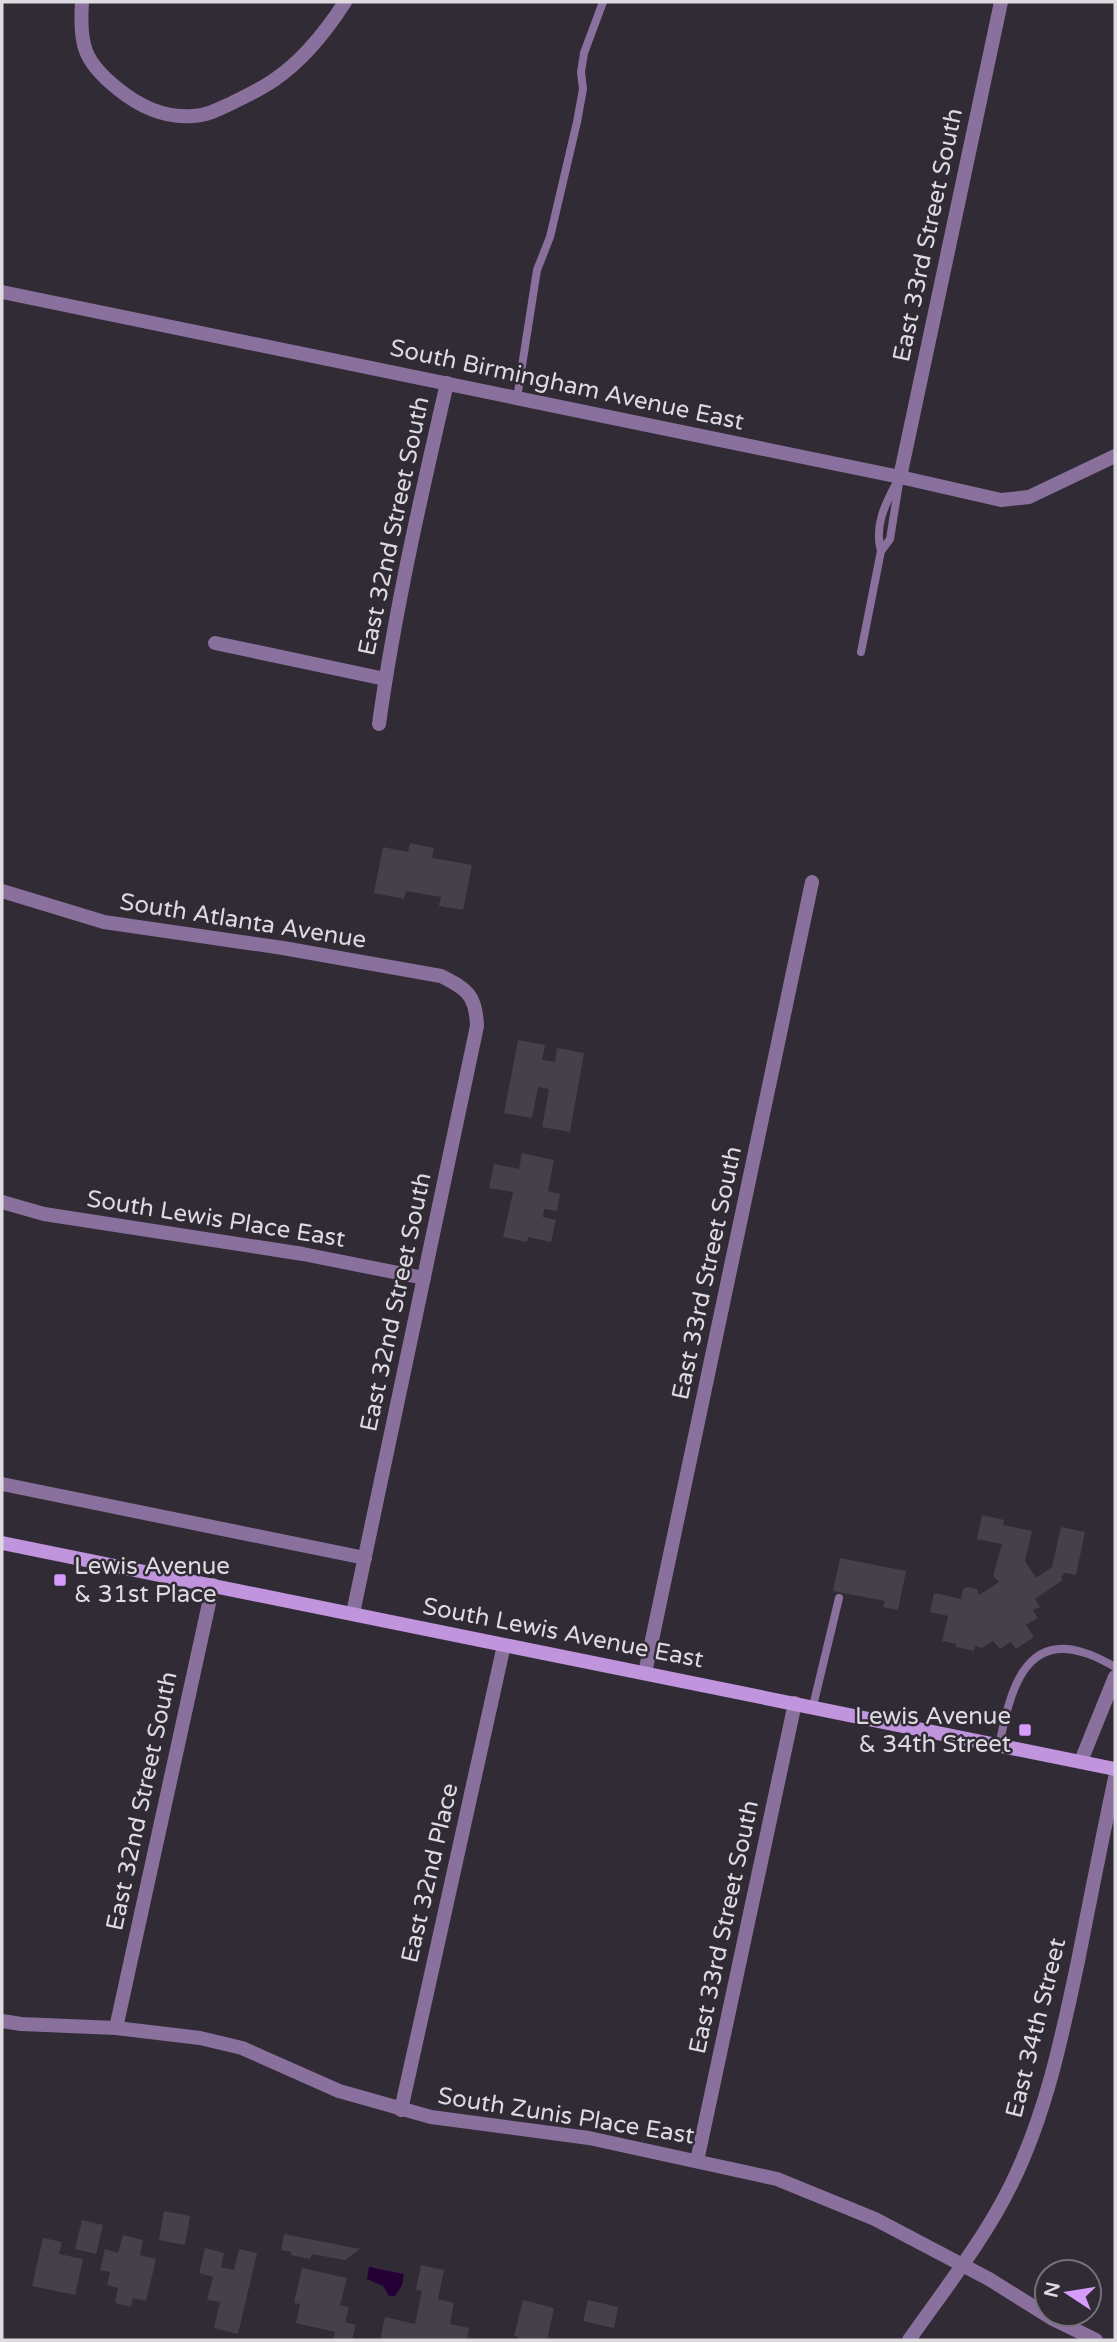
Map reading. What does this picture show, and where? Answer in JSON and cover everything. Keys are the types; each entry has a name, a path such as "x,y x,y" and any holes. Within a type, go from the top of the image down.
{"main road":[{"name":"South Lewis Avenue East","path":"2,1543 1115,1769"}],"street":[{"path":"82,2 83,46 99,71 132,100 148,108 192,116 216,111 276,79 299,59 345,2"},
{"name":"East 33rd Street South","path":"900,477 1001,2"},
{"name":"South Birmingham Avenue East","path":"2,292 1001,500 1029,497 1115,456"},
{"name":"East 32nd Street South","path":"379,724 414,526 447,383"},
{"name":"East 32nd Street South","path":"215,643 385,679"},
{"name":"East 33rd Street South","path":"645,1673 812,882"},
{"name":"South Atlanta Avenue","path":"2,891 104,922 283,948 441,976 463,987 472,999"},
{"name":"East 32nd Street South","path":"353,1613 477,1026 472,999"},
{"name":"South Lewis Place East","path":"2,1202 44,1214 303,1254 424,1278"},
{"path":"2,1484 365,1558"},
{"name":"East 32nd Street South","path":"116,2028 213,1585"},
{"name":"East 32nd Place","path":"401,2110 504,1645"},
{"path":"1082,1761 1115,1676"},
{"name":"East 33rd Street South","path":"696,2161 795,1703"},
{"name":"East 34th Street","path":"909,2340 990,2223 1012,2185 1051,2083 1115,1778"},
{"name":"South Zunis Place East","path":"2,2021 116,2028 200,2038 242,2048 339,2091 431,2118 589,2138 777,2179 874,2219 962,2265 1053,2319 1096,2340"}],"lane":[{"path":"517,398 537,270 550,237 577,122 583,89 581,72 584,53 603,2"},
{"name":"East 33rd Street South","path":"861,652 881,551 877,538 884,507 900,477"},
{"path":"813,1706 839,1598"},
{"path":"999,1745 1017,1679 1028,1663 1049,1651 1068,1649 1085,1653 1115,1667"}],"shaded area":[{"path":"369,2267 404,2274 402,2285 395,2296 389,2296 383,2286 367,2279"}],"building":[{"path":"410,843 434,848 432,858 472,865 463,910 439,906 441,897 406,891 404,899 374,893 383,847 408,852"},
{"path":"518,1040 545,1045 542,1060 555,1062 557,1048 584,1053 570,1132 542,1127 549,1089 538,1087 532,1118 504,1113"},
{"path":"522,1153 554,1160 548,1191 560,1194 557,1211 544,1209 543,1217 556,1220 551,1242 528,1237 527,1242 503,1237 513,1192 489,1188 494,1164 519,1169"},
{"path":"982,1515 1004,1520 1003,1525 1032,1531 1025,1561 1036,1578 1052,1567 1061,1527 1085,1532 1076,1575 1065,1573 1061,1577 1063,1580 1035,1599 1040,1607 1033,1610 1038,1618 1026,1625 1034,1637 1016,1649 1011,1642 1000,1649 993,1641 982,1648 975,1646 974,1651 942,1641 948,1616 930,1612 934,1593 961,1599 963,1589 977,1589 979,1595 999,1582 994,1577 994,1572 1002,1544 977,1539"},
{"path":"840,1558 906,1571 898,1610 883,1607 885,1601 833,1591"},
{"path":"164,2211 190,2216 185,2245 159,2240"},
{"path":"82,2220 103,2225 96,2254 75,2249"},
{"path":"284,2234 360,2249 345,2260 312,2254 310,2259 281,2250"},
{"path":"123,2235 143,2240 140,2255 156,2259 146,2301 133,2298 131,2307 115,2303 118,2288 107,2285 110,2272 100,2270 105,2249 118,2253"},
{"path":"43,2238 62,2242 59,2254 83,2259 75,2295 32,2286"},
{"path":"205,2248 224,2253 221,2267 234,2270 239,2249 257,2253 238,2334 214,2328 220,2302 207,2300 213,2277 199,2273"},
{"path":"421,2265 444,2270 438,2299 454,2303 450,2324 469,2328 467,2340 380,2340 385,2317 415,2324 422,2291 416,2290"},
{"path":"302,2268 347,2278 340,2305 349,2307 345,2322 356,2325 352,2340 333,2340 335,2332 296,2323 300,2304 294,2303"},
{"path":"523,2300 554,2308 547,2340 517,2340 518,2337 514,2336"},
{"path":"588,2300 618,2307 614,2328 583,2321"}],"place":[{"name":"Lewis Avenue & 31st Place","path":"60,1580"},
{"name":"Lewis Avenue & 34th Street","path":"1025,1730"}]}
